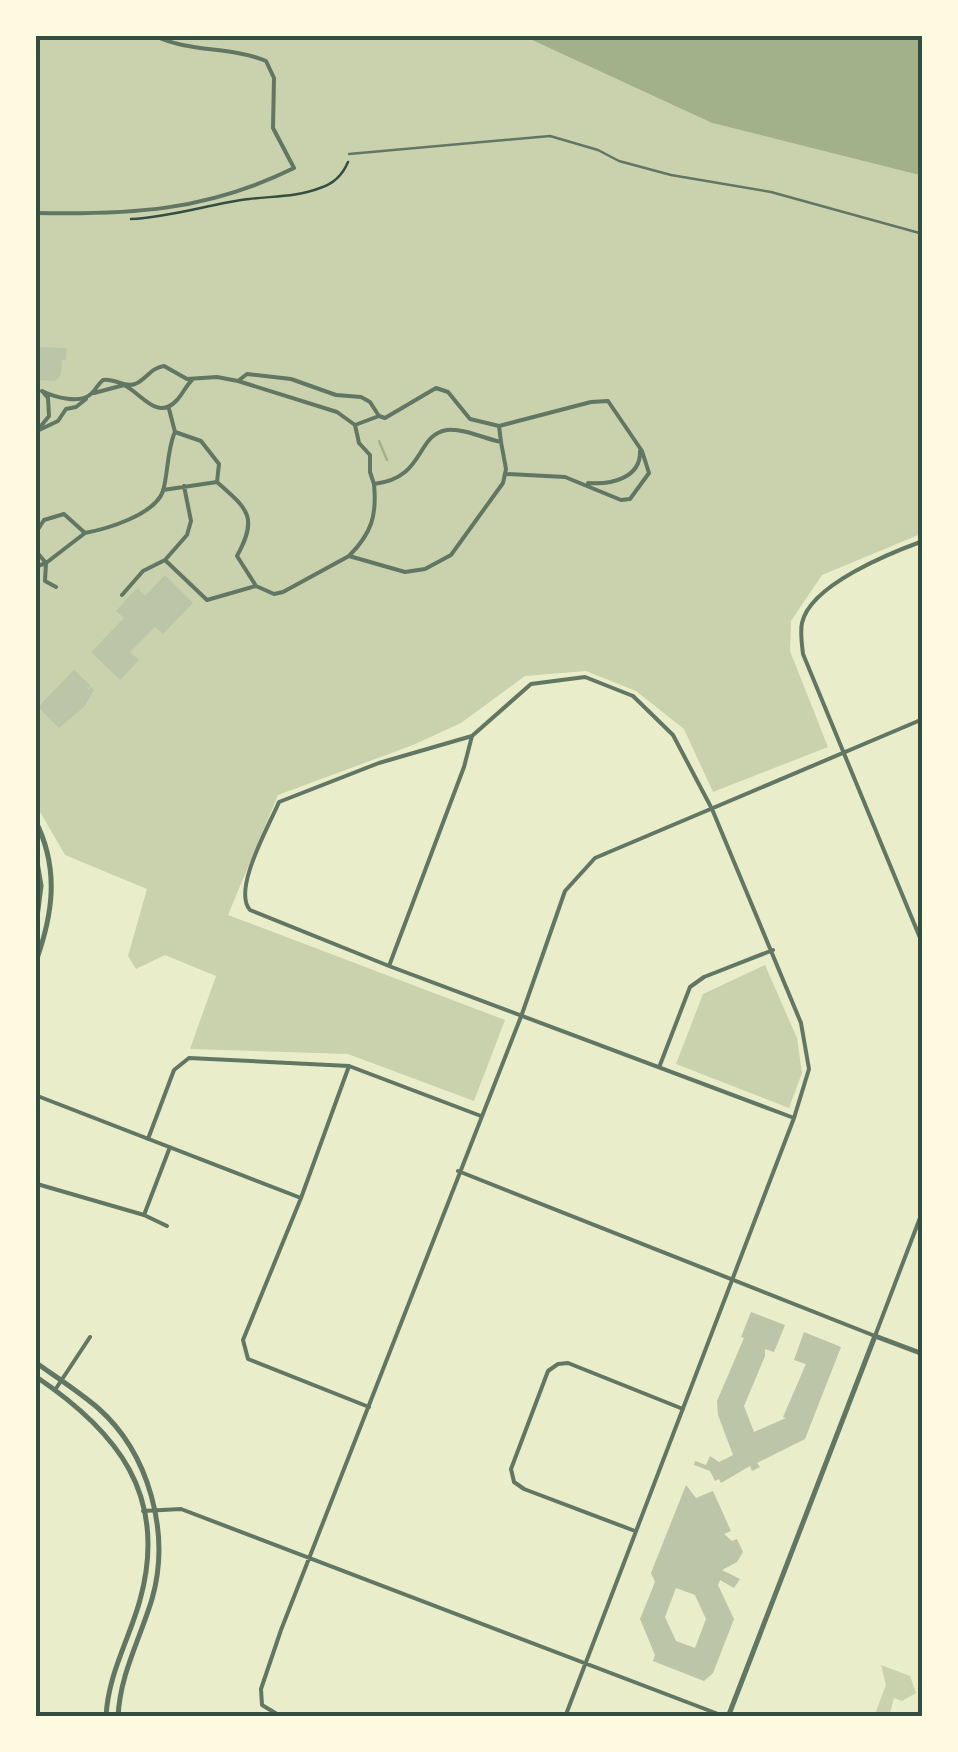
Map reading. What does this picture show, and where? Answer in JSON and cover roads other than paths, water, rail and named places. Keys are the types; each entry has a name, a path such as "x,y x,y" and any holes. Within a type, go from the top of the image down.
{"street":[{"path":"35,213 130,212 197,205 241,192 294,168 272,128 274,78 266,62 250,54 214,52 153,35"},
{"path":"36,432 49,416 48,398 42,390 57,399 81,399 139,382 152,370 164,366 192,380 217,377 337,412 355,426 359,443 370,455 376,507 372,525 350,556 274,594 256,586 237,556 250,534 245,508 217,482 163,490"},
{"path":"238,382 247,374 291,379 336,394 361,396 378,416"},
{"path":"124,385 150,406 169,406 192,380"},
{"path":"303,400 310,385"},
{"path":"355,426 378,416 389,417 436,388 448,392 470,419 499,426 608,401 639,446 649,476 630,499 615,499 581,482"},
{"path":"36,432 58,421 66,409 76,407 91,394"},
{"path":"35,567 46,564 85,533 120,526 157,499 163,490 166,458 174,432 169,406"},
{"path":"350,556 399,571 419,570 439,563 461,546 506,474 499,426"},
{"path":"374,484 398,478 412,468 430,438 446,430 502,442"},
{"path":"174,432 201,440 219,464 217,482"},
{"path":"506,474 602,484 630,474 640,463 639,446"},
{"path":"122,595 146,568 165,560 190,526 184,486"},
{"path":"35,534 44,520 64,514 85,533"},
{"path":"923,541 883,556 821,593 802,620 802,654 923,945"},
{"path":"64,549 70,557"},
{"path":"35,550 46,564 44,581 56,587"},
{"path":"165,560 207,600 256,586"},
{"path":"565,1717 794,1118 809,1068 801,1023 712,809 673,735 633,696 585,677 532,684 472,736 380,764 279,802 244,886 244,904 250,910 794,1118"},
{"path":"282,1717 262,1705 261,1689 281,1630 522,1014 565,891 594,858 923,718"},
{"path":"389,966 472,736"},
{"path":"35,820 48,855 52,897 48,925 35,964"},
{"path":"35,850 42,886 35,933"},
{"path":"660,1066 690,987 704,977 773,950"},
{"path":"148,1139 174,1070 189,1058 349,1066 481,1116"},
{"path":"349,1066 243,1340 248,1359 369,1407"},
{"path":"35,1096 300,1198"},
{"path":"144,1216 170,1148"},
{"path":"458,1171 923,1354"},
{"path":"35,1189 38,1184 167,1226"},
{"path":"144,1511 181,1509 727,1717 923,1210"},
{"path":"55,1390 90,1337"},
{"path":"35,1362 99,1409 120,1432 143,1472 155,1509 159,1548 155,1586 124,1676 118,1717"},
{"path":"635,1531 514,1482 510,1469 548,1371 558,1364 568,1364 684,1409"},
{"path":"35,1376 90,1416 110,1438 130,1471 144,1511 147,1547 143,1587 110,1681 106,1717"}],"lane":[{"path":"349,154 550,136 671,175 771,192 923,234"}],"waterway":[{"path":"379,441 387,460"}]}
